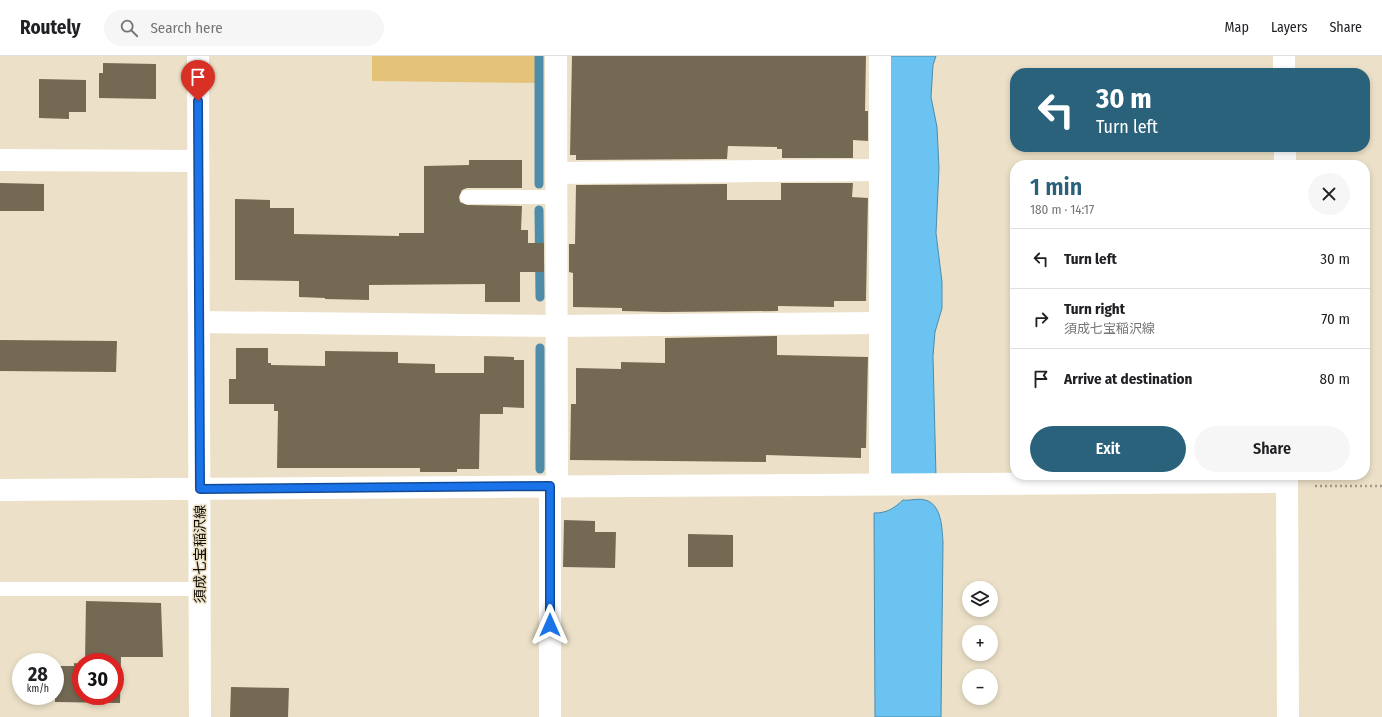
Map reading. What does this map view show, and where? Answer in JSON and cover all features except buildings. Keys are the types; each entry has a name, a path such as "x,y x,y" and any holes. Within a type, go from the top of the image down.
{"street":[{"name":"須成七宝稲沢線","path":"198,56 200,717"},
{"path":"550,717 557,326 556,56"},
{"path":"880,56 880,483"},
{"path":"1284,56 1284,68"},
{"path":"0,160 198,161"},
{"path":"557,173 880,170"},
{"path":"200,322 557,326 880,323"},
{"path":"0,490 1287,481 1288,717"}],"lane":[{"path":"467,197 557,197"},
{"path":"0,589 200,589"}],"path":[{"path":"1287,481 1382,486"}],"shaded area":[{"path":"372,56 536,56 536,83 372,81"}],"water":[{"path":"889,56 936,56 933,65 931,97 937,127 939,168 936,233 942,282 942,308 935,332 933,356 936,477 893,477 889,472"},
{"path":"923,499 931,502 935,506 940,518 943,542 941,717 875,717 874,513 890,510 903,500"}],"waterway":[{"path":"539,56 539,184"},
{"path":"539,210 540,297"},
{"path":"540,348 540,469"}],"route":[{"path":"198,101 200,489 550,486 550,625"}]}
